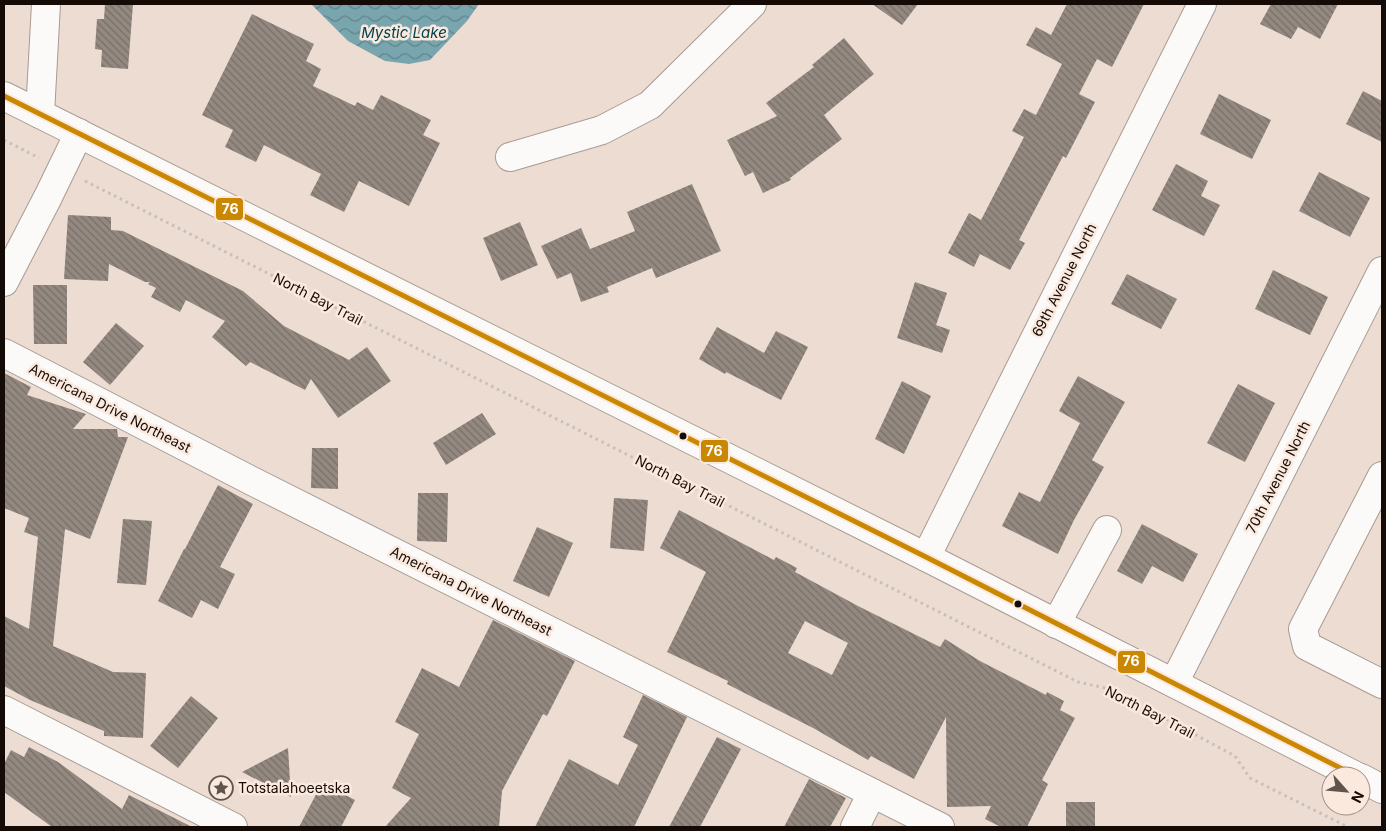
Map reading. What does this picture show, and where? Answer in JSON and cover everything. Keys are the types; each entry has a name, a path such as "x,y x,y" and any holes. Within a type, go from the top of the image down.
{"street":[{"path":"40,114 46,4"},
{"path":"510,157 602,130 650,105 752,4"},
{"name":"69th Avenue North","path":"926,557 1202,4"},
{"path":"4,96 926,557 1336,766"},
{"path":"4,282 79,133"},
{"name":"70th Avenue North","path":"1174,683 1382,271"},
{"name":"Americana Drive Northeast","path":"4,353 258,484 940,827"},
{"path":"1382,476 1303,628 1307,646 1382,684"},
{"path":"1056,624 1107,530"},
{"path":"4,710 233,827"},
{"path":"855,827 872,793"}],"path":[{"name":"North Bay Trail","path":"4,140 1078,682 1110,689 1235,756 1250,778 1348,827"}],"water":[{"name":"Mystic Lake","path":"311,4 479,4 467,21 430,60 409,64 385,61 348,41"}],"building":[{"path":"105,4 133,4 128,69 101,67 102,50 95,49 97,19 104,19"},
{"path":"872,4 918,4 902,25"},
{"path":"1067,4 1144,4 1112,67 1097,59 1079,94 1095,102 1066,158 1063,156 1019,240 1025,243 1010,270 980,254 974,267 948,253 969,213 981,220 1024,137 1012,131 1024,109 1036,115 1062,64 1026,45 1036,27 1051,35"},
{"path":"1271,4 1338,4 1320,39 1298,27 1291,39 1260,24"},
{"path":"252,14 314,44 306,61 321,69 313,86 355,106 357,102 373,110 381,95 431,120 423,135 440,143 409,206 359,181 344,212 310,195 321,174 264,145 256,162 225,147 233,130 202,115"},
{"path":"844,38 874,74 824,115 842,139 790,178 791,180 763,193 753,172 745,176 727,140 777,116 766,103 814,67 812,65"},
{"path":"1363,91 1382,101 1382,142 1346,124"},
{"path":"1219,94 1271,120 1252,159 1200,134"},
{"path":"1176,164 1208,181 1201,196 1220,205 1204,236 1152,210"},
{"path":"1319,172 1370,198 1350,237 1299,211"},
{"path":"692,184 721,251 656,278 652,268 607,287 609,292 581,302 571,273 557,279 541,246 581,228 590,249 635,231 627,212"},
{"path":"68,215 111,217 111,230 123,231 243,291 284,326 349,360 367,347 391,381 338,418 311,379 305,390 250,362 246,366 212,337 225,321 186,300 180,312 151,297 156,288 148,284 150,282 145,282 109,264 108,281 64,279"},
{"path":"520,222 538,265 501,281 483,238"},
{"path":"1273,270 1328,297 1310,335 1255,309"},
{"path":"1127,274 1177,299 1161,329 1111,304"},
{"path":"915,282 947,293 936,325 950,330 942,353 897,338"},
{"path":"33,285 67,285 67,344 34,344"},
{"path":"116,323 144,346 110,385 83,362"},
{"path":"717,327 764,353 776,331 808,347 781,400 726,372 725,374 699,359"},
{"path":"4,373 31,387 27,395 86,414 73,429 117,429 118,437 128,437 90,539 65,529 53,646 113,672 146,673 143,738 104,736 104,731 30,700 4,686 4,616 29,629 38,537 24,532 29,518 4,508"},
{"path":"1078,376 1125,402 1092,460 1104,467 1074,520 1058,554 1002,526 1019,492 1040,502 1080,423 1059,411"},
{"path":"902,381 931,396 904,454 875,439"},
{"path":"1238,384 1275,403 1245,462 1207,443"},
{"path":"482,413 496,434 446,465 433,443"},
{"path":"312,448 338,448 338,489 311,488"},
{"path":"218,485 253,504 220,567 235,574 218,609 201,600 192,618 158,601"},
{"path":"418,493 448,493 447,542 417,541"},
{"path":"614,498 648,500 644,551 610,548"},
{"path":"679,510 774,560 776,557 797,568 795,572 940,647 945,639 980,661 1046,695 1047,692 1064,701 1060,710 1075,718 1042,780 1048,784 1027,827 1001,827 985,819 991,806 947,807 946,717 914,779 871,756 868,760 815,729 727,684 728,681 667,652 706,572 660,548","holes":["805,621 848,643 832,675 788,653"]},
{"path":"123,519 152,521 146,585 117,583"},
{"path":"1142,524 1198,554 1183,582 1152,566 1142,584 1117,571"},
{"path":"537,527 573,543 549,597 513,581"},
{"path":"493,620 575,661 547,716 543,714 502,791 499,827 385,827 411,798 392,788 419,734 395,722 422,668 459,687"},
{"path":"643,695 687,717 634,827 535,827 569,759 618,785 638,745 623,737"},
{"path":"191,696 218,718 178,768 150,746"},
{"path":"717,737 741,749 700,827 669,827"},
{"path":"29,747 58,762 122,809 129,795 192,827 52,827 4,792 4,764 11,750 24,757"},
{"path":"288,748 291,797 242,772"},
{"path":"809,779 846,798 830,827 784,827"},
{"path":"322,783 355,800 341,827 299,827"},
{"path":"1066,802 1095,802 1095,827 1066,827"}],"transit line":[{"name":"76","path":"4,96 926,557 1336,766"}],"place":[{"name":"Totstalahoeetska","path":"221,788"}]}
